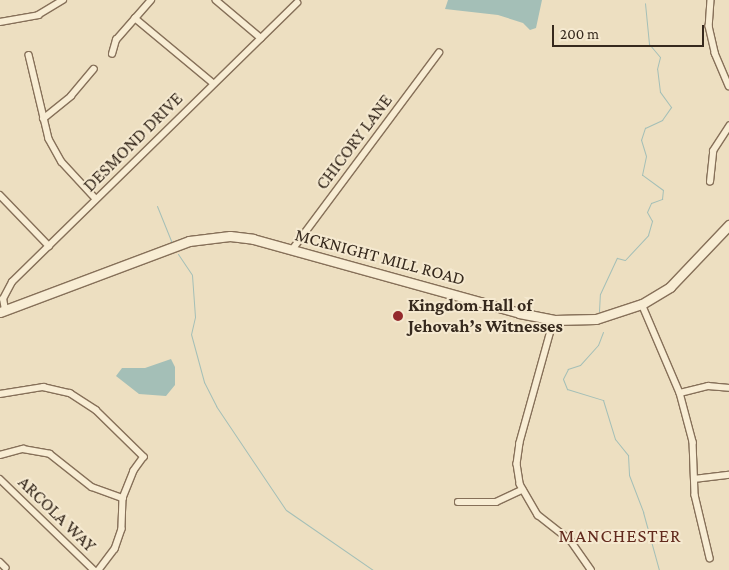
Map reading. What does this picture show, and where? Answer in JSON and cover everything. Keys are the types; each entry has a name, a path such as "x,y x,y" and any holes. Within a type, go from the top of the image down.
{"street":[{"path":"0,22 38,15 63,0"},
{"path":"112,54 113,45 151,0"},
{"path":"216,0 261,38"},
{"path":"711,0 709,26 721,71 729,86"},
{"name":"DESMOND DRIVE","path":"3,311 5,290 297,2"},
{"path":"135,18 213,83"},
{"name":"CHICORY LANE","path":"292,250 439,52"},
{"path":"29,55 49,139 62,162 96,199"},
{"path":"721,71 729,68"},
{"path":"43,119 72,96 94,69"},
{"path":"710,182 717,142 729,126"},
{"path":"0,196 49,246"},
{"name":"MCKNIGHT MILL ROAD","path":"3,311 173,247 207,237 239,237 554,320 596,319 642,304 681,277 729,225"},
{"path":"642,304 680,392 693,442 694,479 710,558"},
{"path":"554,320 520,443 517,464 522,490 538,515 582,554 591,570"},
{"path":"680,392 708,386 729,388"},
{"path":"0,394 43,387 70,393 96,410 144,457 134,470 123,498 122,529 116,549 99,570"},
{"path":"0,455 23,450 50,454 92,487 123,498"},
{"path":"694,479 729,475"},
{"name":"ARCOLA WAY","path":"0,479 94,570"},
{"path":"458,502 496,502 522,490"},
{"path":"0,562 6,568"}],"water":[{"path":"448,0 542,0 536,28 530,30 523,23 498,15 445,9"},
{"path":"171,359 175,367 175,385 166,396 139,394 116,376 122,368 145,368"}],"waterway":[{"path":"599,311 600,294 617,258 625,260 648,235 652,221 647,212 651,203 662,199 663,190 642,175 646,156 641,140 645,128 662,120 671,107 660,92 657,69 660,57 649,44 645,3"},
{"path":"157,206 171,241"},
{"path":"178,254 192,275 195,317 191,334 204,382 216,406 286,510 373,570"},
{"path":"603,332 598,345 580,365 568,369 563,379 567,389 603,400 615,439 628,455 629,475 643,512 659,570"}],"place":[{"name":"Kingdom Hall of Jehovah’s Witnesses","path":"398,316"}],"district":[{"name":"MANCHESTER","path":"620,536"}]}
